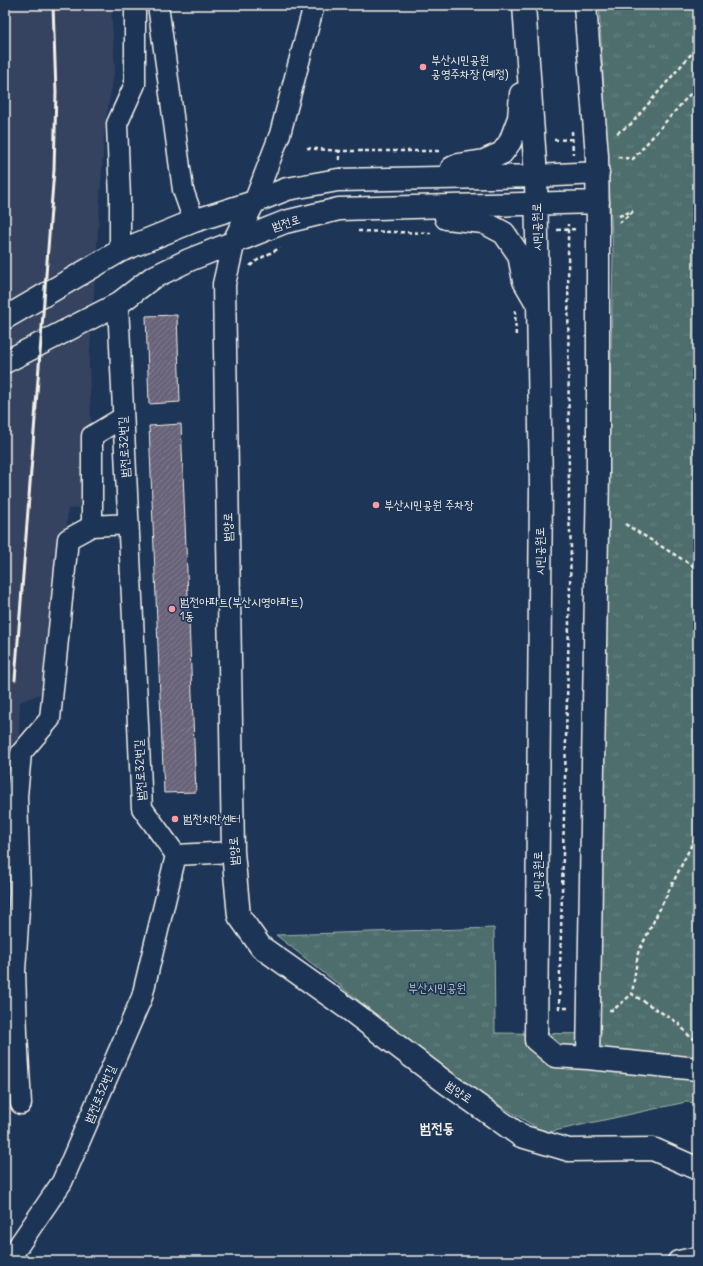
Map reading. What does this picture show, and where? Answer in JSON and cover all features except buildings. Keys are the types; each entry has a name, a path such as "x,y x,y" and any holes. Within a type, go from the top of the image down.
{"main road":[{"name":"시민공원로","path":"524,5 536,176 541,488 536,1040 555,1056 698,1069"},
{"path":"585,5 598,173 598,472 588,1058"},
{"path":"433,178 458,165 484,161 502,153 510,142 519,118 521,88 528,68"},
{"path":"5,318 120,251 194,221 254,202 287,189 338,180 536,176 598,173"},
{"name":"범양로","path":"254,202 234,241 224,284 233,852 239,916 261,947 350,1010 444,1082 521,1136 569,1150 653,1149 698,1169"},
{"name":"범전로","path":"5,362 118,304 152,278 234,241 285,222 339,209 598,202"},
{"path":"420,206 444,218 483,222 504,233 519,255 524,281 538,305"}],"street":[{"path":"120,251 120,198 116,124 135,84 135,5"},
{"path":"158,5 183,190 194,221"},
{"path":"254,202 280,134 314,5"},
{"name":"범전로32번길","path":"8,1261 62,1182 142,997 176,855 142,808 122,418 118,304"},
{"path":"92,526 92,436 122,418"},
{"path":"21,1104 15,971 20,892 17,796 21,753 50,719 68,539 92,526 128,524"},
{"path":"176,855 233,852"},
{"path":"678,1261 698,1257"}],"path":[{"path":"573,156 573,139 607,138 631,124 698,46"},
{"path":"633,159 698,85"},
{"path":"307,148 339,151"},
{"path":"559,1008 572,546 569,518 568,218"},
{"path":"355,231 438,233"},
{"path":"248,268 260,259 286,245"},
{"path":"515,305 516,344"},
{"path":"625,524 698,569"},
{"path":"698,832 638,954 632,994 678,1023 691,1038 698,1039"}],"shaded area":[{"path":"5,5 111,5 115,68 105,125 89,366 94,506 68,509 53,689 20,702 14,862 14,1106 5,1105"}],"green space":[{"name":"부산시민공원","path":"599,5 698,5 698,1103 686,1102 545,1133 459,1080 276,935 494,928 495,1033 602,1034 598,1016 613,253"}],"railway":[{"path":"15,680 54,170 56,92 53,5"}],"place":[{"name":"부산시민공원 공영주차장 (예정)","path":"423,67"},
{"name":"부산시민공원 주차장","path":"376,505"},
{"name":"범전아파트(부산시영아파트) 1동","path":"172,609"},
{"name":"범전치안센터","path":"175,819"}],"district":[{"name":"범전동","path":"437,1128"}]}
